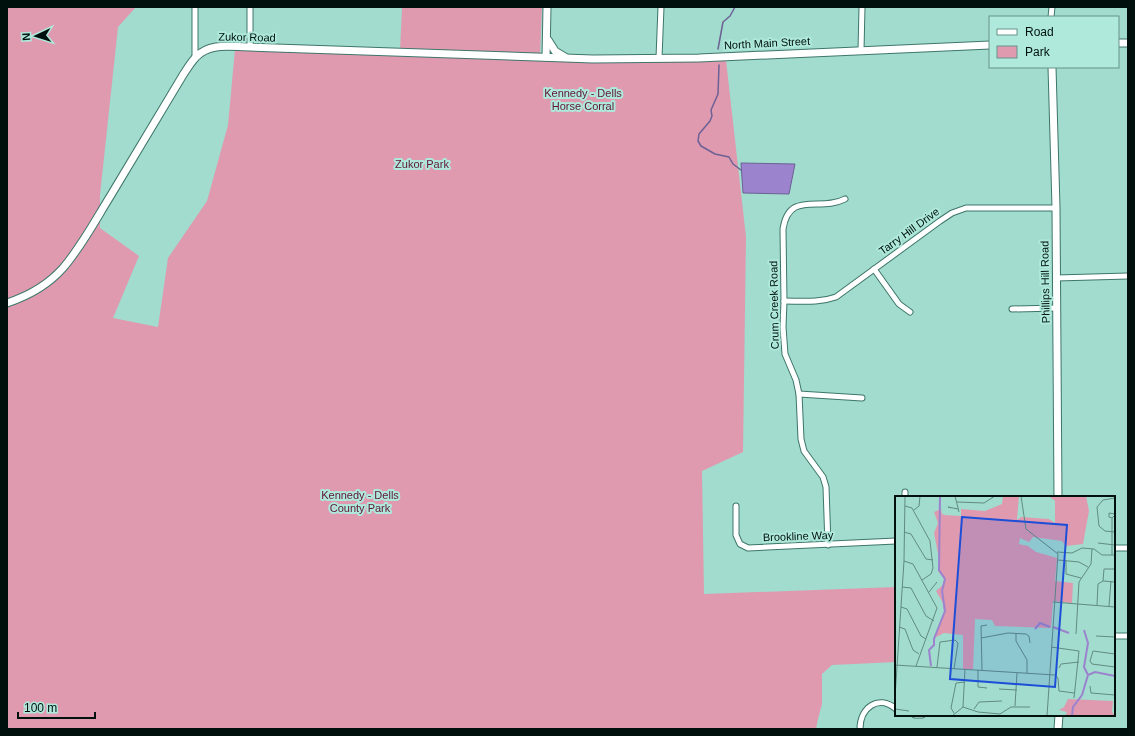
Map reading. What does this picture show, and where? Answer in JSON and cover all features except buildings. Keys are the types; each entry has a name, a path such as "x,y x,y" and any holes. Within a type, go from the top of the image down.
{"street":[{"path":"195,57 196,7"},
{"path":"250,7 250,47"},
{"path":"546,57 548,7"},
{"path":"659,58 661,7"},
{"path":"862,7 862,50"},
{"path":"547,31 549,42 553,49 559,54 571,58"},
{"name":"North Main Street","path":"546,57 699,58 989,45"},
{"name":"Zukor Road","path":"7,303 35,291 50,281 67,264 95,222 183,75 195,57 209,48 219,46 546,57"},
{"name":"Phillips Hill Road","path":"1052,68 1056,208 1058,496"},
{"name":"Crum Creek Road","path":"828,545 826,487 823,477 804,451 801,439 796,380 785,354 783,327 783,229 784,220 788,213 793,208 801,204 831,203 845,199"},
{"name":"Tarry Hill Drive","path":"784,301 816,301 836,297 940,221 966,208 1056,208"},
{"path":"874,269 899,304 910,312"},
{"path":"1056,278 1128,276"},
{"path":"1012,309 1057,308"},
{"path":"798,394 862,398"},
{"name":"Brookline Way","path":"736,506 736,535 740,544 748,548 895,541"},
{"path":"1115,548 1128,548"},
{"path":"1115,636 1128,636"},
{"path":"860,729 860,722 866,709 871,706 877,703 889,703 895,708"},
{"path":"1058,716 1058,729"}],"green space":[{"name":"Kennedy - Dells County Park","path":"7,7 136,7 118,27 100,195 100,228 139,256 113,318 158,327 168,258 207,201 228,125 235,49 726,60 746,237 743,452 702,471 704,594 895,587 895,662 832,665 822,674 822,704 816,729 7,729"},
{"path":"402,7 542,7 540,55 400,51"}],"shaded area":[{"path":"741,163 795,164 789,194 743,193"}],"waterway":[{"path":"718,49 723,22 730,16 735,7"},
{"path":"719,65 718,94 711,110 712,116 710,121 699,134 698,141 701,146 715,154 729,157 733,164 741,170"}],"park label":[{"name":"Kennedy - Dells Horse Corral","path":"583,99"},
{"name":"Zukor Park","path":"422,164"}]}
